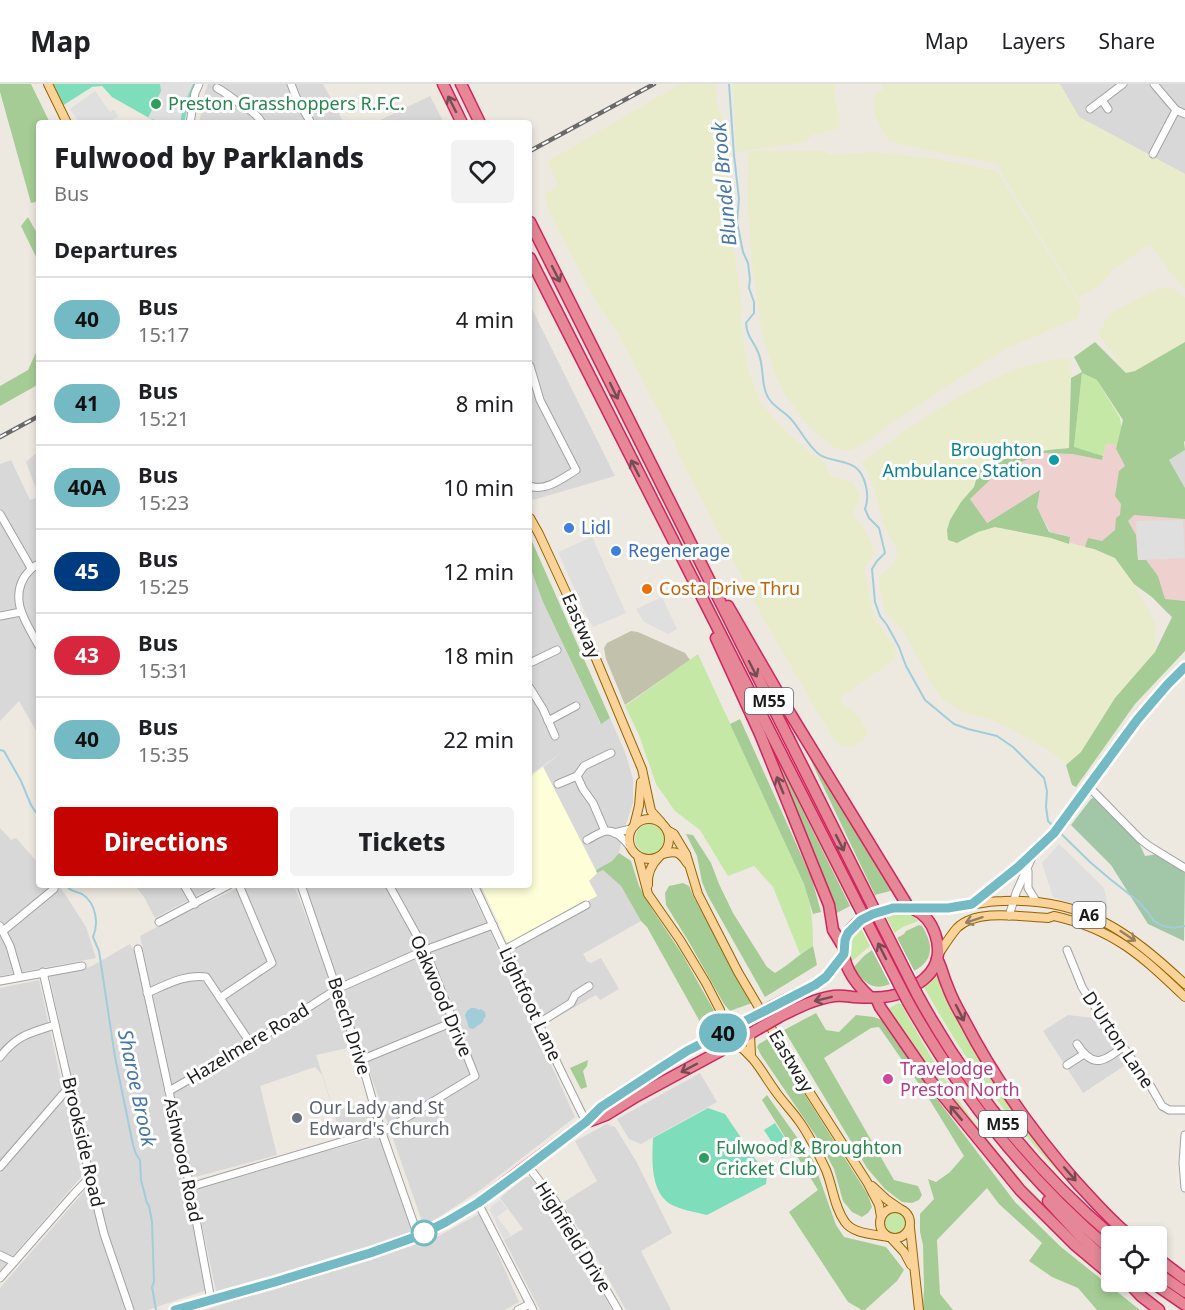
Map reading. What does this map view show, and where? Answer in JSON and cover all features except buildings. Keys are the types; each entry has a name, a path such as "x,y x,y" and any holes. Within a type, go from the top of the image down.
{"highway":[{"path":"442,84 460,120"},
{"path":"461,84 479,120"},
{"name":"M55","path":"532,226 862,900"},
{"name":"M55","path":"532,262 662,520 862,900 960,1095 1011,1161 1101,1256"},
{"name":"M55","path":"670,505 788,710 897,891 910,908"},
{"name":"M55","path":"662,520 760,734 829,905 833,930 844,951"},
{"path":"910,908 923,916 932,928 936,936 938,957"},
{"name":"A6","path":"175,1310 370,1253 418,1236 446,1222 478,1203 586,1122 601,1107 662,1067 687,1051 815,985 826,977 844,951 848,933 861,920 885,910 910,908"},
{"path":"844,951 848,969 855,982 873,997"},
{"name":"M55","path":"938,957 946,984 991,1067 1065,1169 1119,1226"},
{"name":"A6","path":"586,1122 606,1115 809,1002 841,996 892,996 909,990 930,974 938,957"},
{"name":"M55","path":"873,997 930,1081 1020,1190 1075,1245 1101,1267"},
{"name":"M55","path":"912,997 987,1104 1070,1198 1101,1226"},
{"name":"M55","path":"946,1065 1013,1153 1065,1209 1101,1241"},
{"path":"1167,1266 1185,1279"},
{"path":"1167,1280 1175,1285 1182,1299"},
{"path":"1167,1291 1182,1299"},
{"path":"1135,1292 1159,1310"},
{"path":"1137,1292 1141,1296"}],"main road":[{"path":"48,84 66,120"},
{"name":"Eastway","path":"532,522 590,642 642,769 651,811 661,822"},
{"name":"Eastway","path":"632,828 639,807 642,769"},
{"path":"648,894 650,868 667,849 669,842 667,830 661,822 650,819 642,820 632,828 629,840 630,847 638,856 648,894 680,940 720,1010 729,1020 739,1024"},
{"name":"Eastway","path":"667,830 674,834 686,854 698,894 738,972 803,1082 867,1182 879,1205 881,1218"},
{"name":"Eastway","path":"661,855 671,851 676,852 685,859 692,871"},
{"path":"638,856 649,860 661,855"},
{"name":"A6","path":"910,908 948,908 1013,900 1036,901 1080,911 1113,926 1140,944 1185,984"},
{"name":"A6","path":"938,957 958,927 969,920 986,916 1048,918 1054,916 1094,928 1120,941 1138,954 1185,998"},
{"path":"720,1010 723,1025 721,1034"},
{"path":"751,1055 754,1031"},
{"path":"735,1043 751,1055 816,1148 828,1174 836,1205 845,1223 851,1229 860,1232 901,1238 910,1228"},
{"name":"Eastway","path":"867,1182 901,1209"},
{"path":"860,1232 872,1228 889,1209 901,1209 909,1216 919,1310"},
{"path":"881,1218 880,1228 904,1252 914,1270"}],"street":[{"path":"190,120 195,93 199,84"},
{"path":"291,84 309,120"},
{"path":"1090,109 1123,84"},
{"path":"1154,84 1176,110 1185,114"},
{"path":"217,88 258,116 260,120"},
{"path":"1102,100 1108,110"},
{"path":"1153,154 1176,110"},
{"path":"532,373 540,400 576,470 542,488 532,487"},
{"path":"0,514 31,568"},
{"path":"36,566 31,568 21,582 18,597 21,612 36,640"},
{"path":"0,616 21,612"},
{"path":"532,662 556,650"},
{"path":"972,904 1032,857 1054,833 1147,708 1185,667"},
{"path":"532,691 555,736"},
{"path":"548,721 576,706"},
{"path":"558,784 577,776 584,766 611,753"},
{"path":"577,776 593,802 605,831"},
{"path":"1089,787 1140,839 1185,867"},
{"path":"614,833 632,828"},
{"path":"587,840 605,831 614,833 630,847"},
{"path":"1009,916 1017,888 1032,857"},
{"path":"1032,857 1027,884 1036,901"},
{"path":"186,888 195,904"},
{"path":"159,922 224,888"},
{"path":"220,998 272,963 240,888"},
{"name":"Beech Drive","path":"302,888 418,1236"},
{"name":"Oakwood Drive","path":"381,1130 386,1130 475,1076 424,950 391,888"},
{"name":"Lightfoot Lane","path":"475,888 586,1122"},
{"path":"19,977 13,952 2,928 54,889"},
{"path":"504,950 586,905"},
{"name":"Hazelmere Road","path":"169,1092 251,1044 337,989 424,950 493,925"},
{"name":"Ashwood Road","path":"138,949 212,1300"},
{"name":"D'Urton Lane","path":"1067,950 1088,997 1162,1106 1168,1110 1185,1110"},
{"path":"0,981 82,966"},
{"name":"Brookside Road","path":"43,972 104,1234 130,1310"},
{"path":"147,993 179,979 193,976 206,977 251,1044"},
{"path":"539,1023 571,1003 574,995 587,991"},
{"path":"361,1060 453,1022"},
{"path":"0,1057 16,1039 55,1025"},
{"path":"1077,1044 1090,1059 1101,1060 1123,1047"},
{"path":"1067,1065 1084,1054"},
{"path":"0,1167 70,1086"},
{"path":"190,1187 381,1130"},
{"path":"1185,1134 1183,1163 1185,1188"},
{"name":"Highfield Drive","path":"527,1166 555,1201 618,1310"},
{"path":"0,1278 90,1177"},
{"path":"478,1203 531,1307 518,1310"},
{"path":"0,1255 14,1262"}],"shaded area":[{"path":"0,84 31,84 49,120 36,120 36,202 31,203 0,92"},
{"path":"160,84 193,84 184,104 181,120 148,118 161,91"},
{"path":"208,84 323,84 342,120 200,120"},
{"path":"680,84 716,84 718,109 722,116 728,162 730,221 742,307 741,323 747,367 761,404 809,452 824,462 831,476 852,482 859,494 854,516 863,527 874,553 864,569 872,608 877,622 895,646 895,659 841,697 840,701 860,718 868,733 863,741 851,746 842,746 834,740 765,622 684,466 641,377 618,334 598,305 559,232 545,196 558,186 548,161"},
{"path":"733,84 836,84 834,93 840,119 837,129 813,135 805,142 736,152"},
{"path":"883,84 1060,84 1079,117 1185,174 1185,289 1150,244 1112,270 1101,285 1078,298 999,169 999,164 890,141 880,127 874,112 874,95 882,90"},
{"path":"1060,84 1185,84 1185,174 1079,117"},
{"path":"95,91 110,112 114,110 118,116 112,120 78,120 70,109"},
{"path":"430,96 442,120 380,120"},
{"path":"750,151 823,151 831,155 873,152 937,159 997,171 1080,304 1078,318 1005,349 851,450 833,447 811,429 785,395 763,339 752,263 748,210 748,155"},
{"path":"28,217 36,232 36,257 21,226"},
{"path":"1159,287 1175,289 1185,298 1185,342 1135,371 1126,373 1099,335 1102,327 1111,313"},
{"path":"532,309 615,476 532,499"},
{"path":"1095,342 1126,373 1135,371 1185,342 1185,450 1169,460 1185,488 1185,519 1134,515 1128,521 1136,535 1138,560 1146,560 1158,576 1165,599 1185,601 1185,651 1135,704 1076,787 1072,785 1066,765 1081,752 1115,698 1155,652 1172,617 1152,597 1134,584 1115,558 1085,547 1088,538 1102,541 1115,530 1121,504 1115,496 1119,471 1125,466 1116,449 1123,420 1097,380 1082,373 1074,447 1103,456 1102,460 1072,454 1043,453 1009,467 991,479 970,499 987,523 1040,490 1037,507 1049,532 1070,537 1069,544 1051,538 995,527 978,532 957,543 948,540 947,530 961,502 974,487 979,470 1023,454 1069,448 1071,378 1082,372 1074,357"},
{"path":"36,353 36,386 0,406 0,386 28,370"},
{"path":"1068,358 1071,361 1069,448 1036,451 1009,457 980,470 974,487 968,495 956,543 978,532 995,527 1094,549 1115,558 1134,584 1156,624 1155,652 1115,698 1081,752 1066,765 1053,753 1013,730 994,721 961,711 944,701 933,686 902,629 885,612 879,577 895,562 898,552 883,523 873,485 861,463 910,427 983,384 1020,367"},
{"path":"1106,444 1118,445 1116,449 1125,466 1175,517 1185,519 1185,628 1152,597 1134,584 1115,558 1094,549 1069,544 1070,537 1050,532 1037,507 1040,491 986,523 970,499 990,479 1009,467 1043,453 1072,454 1102,460"},
{"path":"1185,450 1185,488 1169,460"},
{"path":"36,454 36,489 26,462"},
{"path":"11,460 30,500 36,498 36,731 19,701 0,721 0,464"},
{"path":"1183,520 1185,558 1138,560 1136,521"},
{"path":"592,537 626,613 593,627 558,552"},
{"path":"532,542 610,718 601,724 543,602 532,572"},
{"path":"532,572 543,602 600,723 610,718 625,752 633,779 633,803 619,853 612,861 596,870 543,767 562,752 532,774"},
{"path":"662,597 677,629 668,634 644,622 636,609"},
{"path":"631,631 685,653 690,660 625,705 606,659 604,648 607,643"},
{"path":"740,719 812,879 821,912 813,914 804,884 730,724"},
{"path":"758,720 850,906 833,915"},
{"path":"801,740 894,890 875,895"},
{"path":"543,767 597,873 589,881 597,896 508,944 482,888 532,888 532,775"},
{"path":"1093,798 1098,800 1139,843 1145,856 1158,854 1185,872 1184,941 1148,924 1111,865 1071,825"},
{"path":"0,828 11,840 16,838 36,861 36,888 61,888 86,927 96,958 0,976"},
{"path":"686,834 693,835 711,863 733,913 767,967 775,973 813,946 817,965 765,997 708,896 702,882 697,856"},
{"path":"1059,844 1104,888 1108,908 1099,913 1053,897 1042,863"},
{"path":"619,853 631,861 639,886 682,954 717,1016 713,1024 704,1029 647,927 641,921 621,886 603,870 597,873 596,870 612,861"},
{"path":"603,870 621,886 641,921 583,954 591,963 601,958 619,989 600,1000 596,995 547,1023 508,944 597,895 588,881"},
{"path":"683,883 689,886 752,1003 730,1011 666,905 665,893 669,886"},
{"path":"137,888 211,888 155,918"},
{"path":"236,888 295,888 332,985 352,1047 316,1055 334,1111 368,1101 375,1126 341,1136 322,1075 315,1067 260,1086 277,1155 192,1178 140,936"},
{"path":"305,888 469,888 575,1117 483,1188 424,1227"},
{"path":"919,925 926,933 930,951 926,962 914,971 897,938"},
{"path":"130,944 135,953 148,1007 182,1183 196,1228 207,1290 148,1310 0,1310 0,1288 94,1180 49,975 90,967"},
{"path":"872,950 890,984 878,987 868,984 853,968"},
{"path":"39,980 82,1176 0,1271 0,988"},
{"path":"816,1013 826,1030 839,1032 856,1015 882,1020 931,1091 1015,1202 1061,1247 1101,1279 1101,1292 1117,1292 1140,1310 1097,1310 1078,1288 1052,1277 1029,1261 1042,1243 999,1204 987,1188 937,1240 940,1294 953,1310 923,1310 923,1245 920,1214 934,1199 928,1179 936,1182 950,1172 964,1156 926,1094 879,1027 871,1028 824,1058 894,1180 918,1186 922,1195 919,1200 912,1203 902,1202 885,1189 867,1168 784,1030"},
{"path":"1068,1015 1094,1018 1127,1064 1083,1093 1043,1031"},
{"path":"769,1038 868,1195 872,1207 862,1217 852,1212 843,1201 834,1169 818,1139 761,1055 757,1047"},
{"path":"588,1060 583,1071 587,1087 581,1089 570,1068"},
{"path":"700,1073 717,1102 641,1144 629,1139 617,1119"},
{"path":"767,1095 813,1160 836,1225 844,1237 886,1247 904,1270 897,1281 865,1310 848,1302 789,1212 818,1190 762,1100"},
{"path":"607,1124 615,1127 636,1161 672,1233 641,1251 671,1310 626,1310 590,1246 562,1203 597,1181 575,1141"},
{"path":"381,1136 419,1247 480,1213 519,1302 505,1310 205,1310 219,1305 194,1188"},
{"path":"525,1177 530,1177 564,1221 612,1310 540,1310 504,1240 523,1229 500,1198"},
{"path":"500,1200 507,1209 497,1217 511,1235 504,1240 490,1210 491,1206"}],"green space":[{"name":"Preston Grasshoppers R.F.C.","path":"51,84 195,84 185,120 153,120 112,97 102,86 92,87 62,106"},
{"path":"1082,373 1097,380 1120,418 1122,431 1118,445 1106,444 1103,456 1074,448"},
{"path":"698,654 804,884 812,915 813,946 800,954 773,887 754,866 728,876 700,830 675,811 656,784 639,735 625,706"},
{"path":"650,824 661,828 665,839 661,850 650,854 639,850 635,839 639,828"},
{"path":"894,912 908,912 918,921 894,933 885,915"},
{"path":"861,927 870,946 850,963 846,953 853,932"},
{"path":"940,971 977,1049 1102,1215 1026,1136 1003,1108 961,1048 923,985"},
{"path":"900,1002 943,1076 977,1126 1024,1183 1074,1235 1046,1207 1005,1163 935,1077 888,1009"},
{"name":"Fulwood & Broughton Cricket Club","path":"708,1108 725,1114 767,1176 766,1184 707,1215 679,1208 663,1198 656,1183 652,1155 653,1138"},
{"path":"775,1123 793,1151 782,1158 764,1130"},
{"path":"895,1213 902,1216 905,1223 902,1230 895,1233 888,1230 885,1223 888,1216"}],"water":[{"path":"471,1008 481,1009 485,1012 486,1017 473,1029 469,1028 465,1015"}],"pier":[{"path":"874,894 924,990 900,1004 850,906"}],"waterway":[{"name":"Blundel Brook","path":"729,84 739,199 737,222 743,252 748,263 749,288 754,302 754,313 746,323 760,357 764,388 767,397 792,420 815,451 824,457 855,467 862,475 867,493 865,509 869,518 879,528 885,553 872,569 875,602 880,616 899,647 906,666 925,700 954,724 997,736 1013,747 1044,778 1048,821 1090,862 1138,901 1154,921 1174,928 1185,926"},
{"name":"Sharoe Brook","path":"0,750 4,751 36,812"},
{"name":"Sharoe Brook","path":"69,888 87,898 95,914 96,926 93,937 99,951 115,1057 133,1145 140,1160 141,1180 152,1222 154,1282 152,1287 156,1310"}],"railway":[{"path":"532,150 654,84"},
{"path":"0,437 36,418"}],"bus line":[{"name":"40","path":"175,1310 370,1253 418,1236 446,1222 478,1203 586,1122 601,1107 662,1067 687,1051 815,985 826,977 844,954 848,933 861,920 893,908 948,908 972,904 1018,867 1054,833 1137,720 1185,667"}],"place":[{"name":"Preston Grasshoppers R.F.C.","path":"156,104"},
{"name":"Broughton Ambulance Station","path":"1054,460"},
{"name":"Lidl","path":"569,528"},
{"name":"Regenerage","path":"616,551"},
{"name":"Costa Drive Thru","path":"647,589"},
{"name":"Travelodge Preston North","path":"888,1079"},
{"name":"Our Lady and St Edward's Church","path":"297,1118"},
{"name":"Fulwood & Broughton Cricket Club","path":"704,1158"}]}
